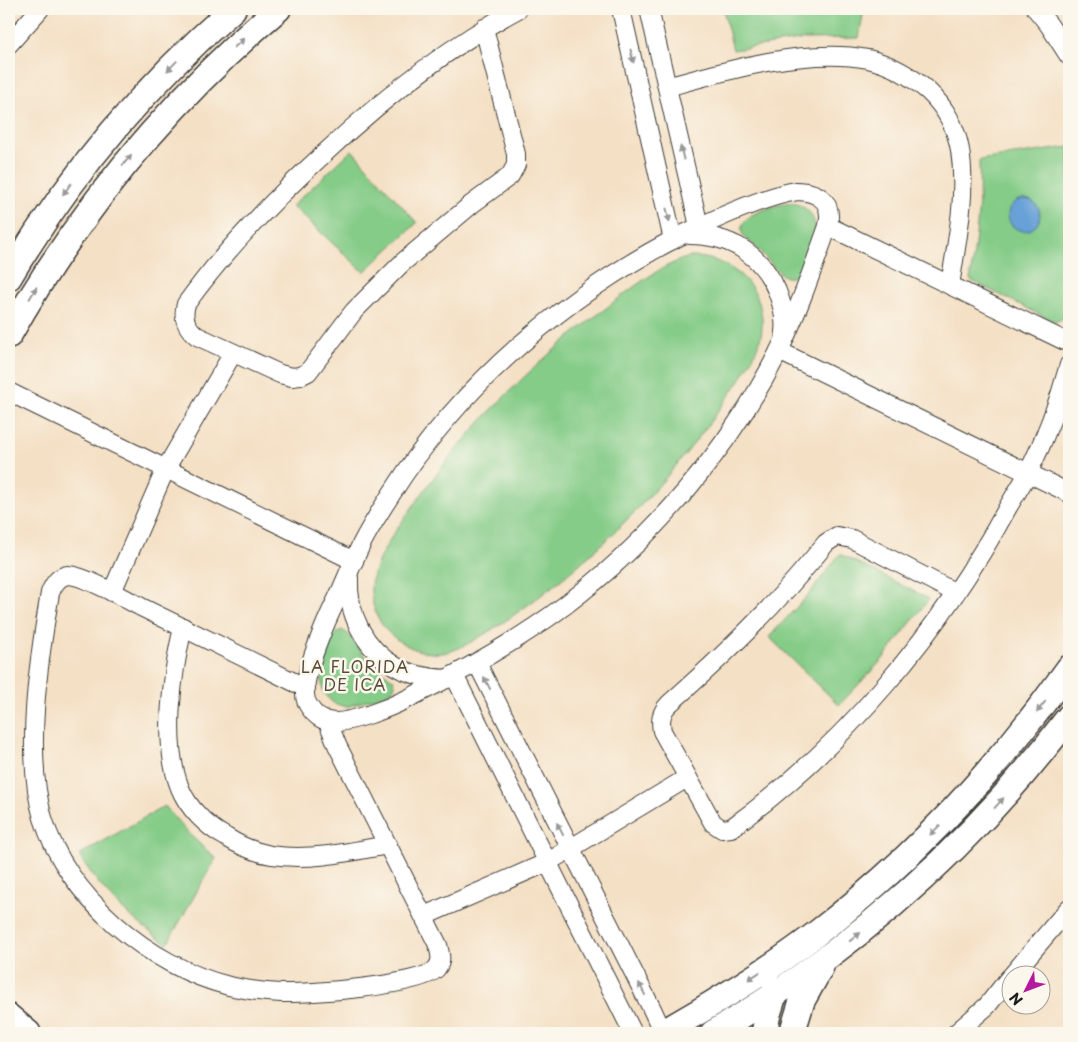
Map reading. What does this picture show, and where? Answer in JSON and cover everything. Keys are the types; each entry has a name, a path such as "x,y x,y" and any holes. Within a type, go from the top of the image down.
{"street":[{"path":"9,44 40,9"},
{"path":"9,277 59,200 106,139 144,94 180,57 233,9"},
{"path":"9,335 61,249 129,158 200,79 278,9"},
{"path":"484,28 516,154 516,165 513,172 430,238 390,275 354,312 308,372 300,376 292,377 280,374 197,336 189,330 183,312 186,304 200,284 254,221 339,139 429,65 484,28 518,9"},
{"path":"621,9 678,237"},
{"path":"649,9 700,231"},
{"path":"1036,9 1069,56"},
{"path":"667,87 753,65 800,58 833,57 870,60 905,73 932,95 944,110 954,128 960,148 962,191 950,285"},
{"path":"798,191 814,194 826,203 829,209 828,226 781,347 751,399 721,445 697,477 645,535 618,561 567,604 538,625 477,663 397,704 350,720 328,722 313,712 305,696 306,688 324,626 375,520 405,473 440,427 486,378 537,330 579,298 613,275 678,237 700,231 764,201 789,192 798,191"},
{"path":"828,226 1069,343"},
{"path":"700,231 739,247 753,256 764,268 774,283 782,307 785,327 781,347"},
{"path":"781,347 1069,493"},
{"path":"112,592 166,468 233,353"},
{"path":"956,593 852,539 837,536 826,542 789,588 751,629 724,656 664,709 660,722 662,731 713,823 722,830 731,828 792,778 865,706 906,659 956,593 996,530 1028,472 1050,421 1069,365"},
{"path":"9,392 166,468 352,567"},
{"path":"352,567 349,596 354,617 360,630 372,646 382,657 396,666 429,678 450,677"},
{"path":"306,688 112,592 70,575 59,578 52,588 45,626 35,736 38,798 51,838 61,858 75,879 106,916 135,941 159,957 183,969 228,985 255,991 280,993 345,990 431,974 440,962 441,955 438,945 337,745 328,722"},
{"path":"183,627 174,670 170,736 172,756 180,790 205,822 237,844 254,852 272,855 325,855 388,845"},
{"path":"477,663 652,1009 662,1033 731,992 811,938 899,864 965,798 1035,715 1069,668"},
{"path":"450,677 548,862 633,1033"},
{"path":"713,1033 827,960 896,903 960,845 1013,787 1069,717"},
{"path":"424,916 548,862 687,778"},
{"path":"1022,964 1069,908"},
{"path":"764,1033 772,997 789,964 811,938"},
{"path":"792,1033 802,1002 810,985 827,960"},
{"path":"956,1033 987,1006 1000,990"},
{"path":"9,1018 28,1033"}],"green space":[{"path":"723,9 864,9 859,38 806,39 733,50"},
{"path":"1069,147 1069,287 1064,315 1062,319 1055,322 970,280 977,220 979,160"},
{"path":"352,150 417,223 364,272 292,206"},
{"path":"791,203 797,204 808,211 814,221 815,233 799,272 791,277 785,277 743,235 741,229 746,220 757,212"},
{"path":"689,257 715,260 737,272 754,290 762,319 760,340 752,359 702,433 630,517 558,582 507,620 470,643 442,653 421,651 407,646 395,638 384,628 374,608 371,594 372,580 388,543 432,480 476,426 500,401 577,330 645,279 677,261"},
{"path":"840,554 929,599 882,660 839,705 769,637 809,594"},
{"path":"342,630 348,634 369,661 394,680 394,688 387,694 346,707 333,703 327,697 323,691 321,676 332,637"},
{"path":"165,806 189,834 216,858 167,944 128,914 108,894 79,855"}],"water":[{"path":"1024,199 1036,203 1040,215 1036,227 1024,231 1012,227 1008,215 1012,203"}],"district":[{"name":"LA FLORIDA DE ICA","path":"355,675"}]}
